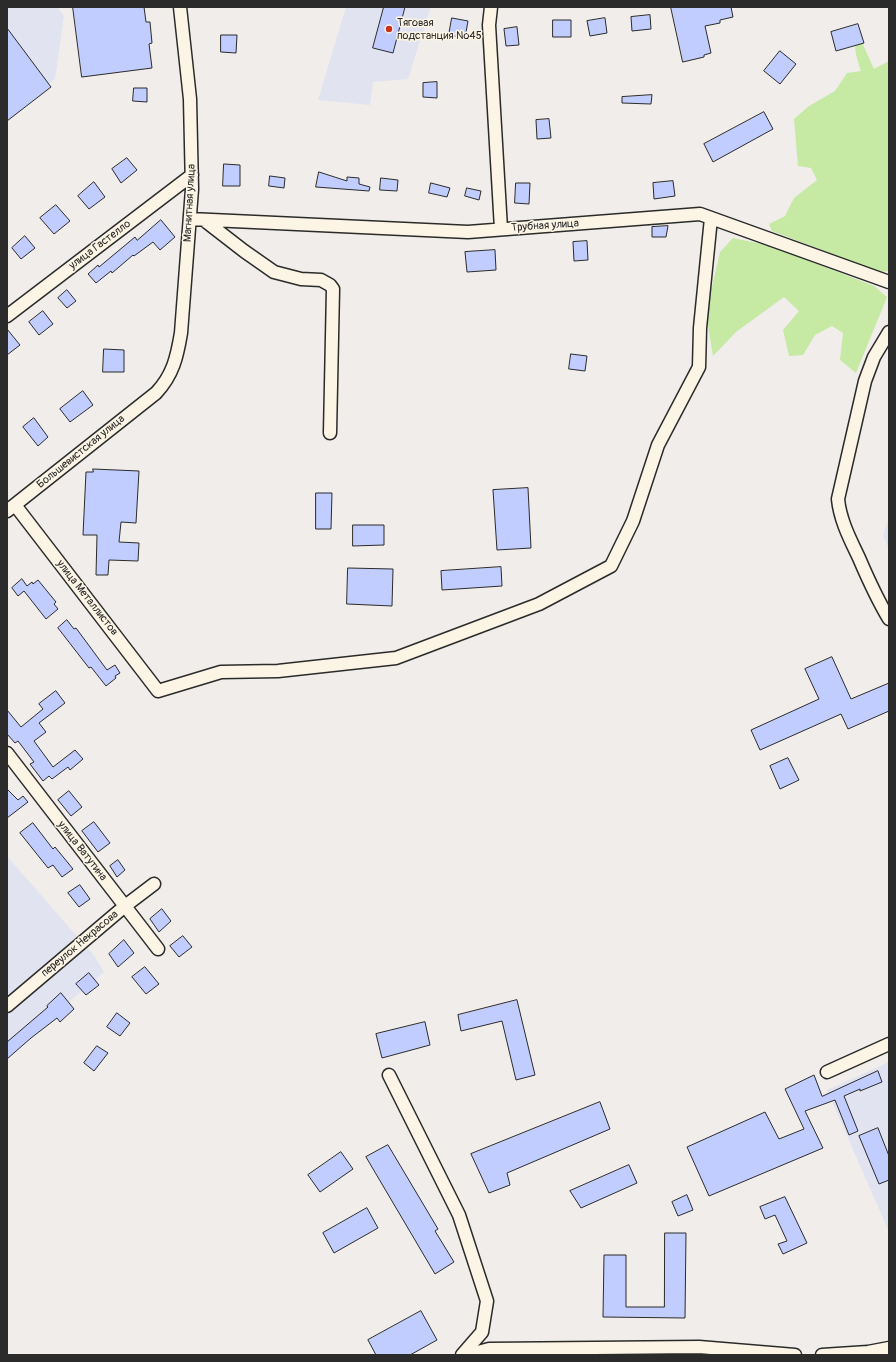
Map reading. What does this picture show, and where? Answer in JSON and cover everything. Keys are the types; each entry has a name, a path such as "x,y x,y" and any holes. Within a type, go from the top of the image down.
{"street":[{"name":"Магнитная улица","path":"156,393 164,384 171,372 178,353 190,219 192,175 190,99 180,7"},
{"path":"491,7 489,25 501,229"},
{"name":"улица Гастелло","path":"7,316 192,175"},
{"name":"Трубная улица","path":"190,219 468,232 700,214 889,282"},
{"name":"улица Металлистов","path":"11,508 158,691 221,672 278,671 396,658 539,604 611,566 633,521 658,445 699,367 700,328 711,218"},
{"path":"204,220 274,272 301,279 322,280 330,284 333,289 330,433"},
{"path":"889,332 874,357 865,381 838,499 841,516 851,541 878,601 889,619"},
{"name":"Большевистская улица","path":"11,508 156,393"},
{"name":"улица Ватутина","path":"7,753 158,949"},
{"name":"переулок Некрасова","path":"7,1006 125,906 154,884"},
{"path":"827,1072 889,1044"},
{"path":"389,1075 459,1215 487,1301 482,1332 462,1355"},
{"path":"467,1355 489,1349 698,1347 795,1355"},
{"path":"822,1355 868,1352 889,1348"}],"shaded area":[{"path":"7,7 57,7 64,16 55,79 7,114"},
{"path":"346,7 431,7 408,79 373,82 370,105 318,100"},
{"path":"889,516 889,549 883,536"},
{"path":"7,856 95,957 104,972 7,1055"},
{"path":"889,1062 889,1232 827,1090"}],"green space":[{"path":"860,32 863,45 874,69 889,61 889,271 879,272 772,231 769,224 785,216 794,198 817,180 811,168 798,166 794,119 809,106 835,91 847,73 861,71 855,46"},
{"path":"733,238 771,246 874,286 887,297 856,373 840,360 843,333 832,326 815,335 803,355 789,356 783,330 799,311 784,297 736,332 713,356 706,313 720,252"}],"building":[{"path":"73,7 144,7 146,22 150,22 152,43 149,44 152,68 82,77"},
{"name":"Тяговая подстанция №45","path":"384,7 405,7 393,53 373,48"},
{"path":"671,7 731,7 733,17 720,20 720,23 705,26 711,53 704,55 704,57 683,62"},
{"path":"650,15 651,29 632,31 631,17"},
{"path":"452,18 468,21 465,38 449,35"},
{"path":"605,18 607,33 590,36 587,21"},
{"path":"553,20 571,20 571,37 553,37"},
{"path":"858,24 864,43 836,51 831,32"},
{"path":"517,27 519,45 506,46 504,29"},
{"path":"7,28 51,87 7,121"},
{"path":"221,35 237,35 236,53 221,52"},
{"path":"780,51 796,64 780,84 764,71"},
{"path":"437,82 437,98 423,97 423,83"},
{"path":"134,88 147,88 147,102 133,101"},
{"path":"652,95 651,104 622,103 622,97"},
{"path":"764,112 773,129 713,162 704,144"},
{"path":"549,119 551,138 537,139 536,120"},
{"path":"127,158 137,170 121,183 112,169"},
{"path":"224,164 240,165 240,186 223,186"},
{"path":"319,172 347,181 347,177 359,178 359,184 370,187 369,191 316,187"},
{"path":"270,176 285,178 284,188 269,186"},
{"path":"381,178 398,180 397,191 380,190"},
{"path":"673,181 675,196 654,199 653,183"},
{"path":"94,182 105,197 89,209 78,196"},
{"path":"431,183 450,188 447,197 429,193"},
{"path":"516,183 530,183 529,204 515,203"},
{"path":"467,188 481,191 479,200 465,196"},
{"path":"56,205 70,221 54,234 40,218"},
{"path":"161,220 175,237 160,250 153,242 134,256 133,255 112,273 111,271 96,283 88,274 98,265 99,267 135,237 137,240"},
{"path":"668,226 666,237 652,237 652,227"},
{"path":"25,236 35,248 21,259 12,248"},
{"path":"587,241 588,260 574,261 573,242"},
{"path":"495,250 496,270 467,272 465,252"},
{"path":"67,290 76,301 67,308 58,298"},
{"path":"43,311 53,324 39,335 29,322"},
{"path":"7,329 20,345 7,355"},
{"path":"104,349 124,350 124,372 103,372"},
{"path":"571,354 587,356 585,371 569,369"},
{"path":"83,391 93,405 70,422 60,409"},
{"path":"34,418 48,437 38,446 23,427"},
{"path":"93,469 139,471 136,523 121,522 119,542 139,543 138,561 109,560 108,575 96,575 97,535 83,535 86,472 93,472"},
{"path":"528,488 531,548 497,550 493,490"},
{"path":"316,493 332,493 331,529 316,529"},
{"path":"353,525 384,525 384,545 353,546"},
{"path":"501,567 502,586 442,590 441,571"},
{"path":"348,568 393,569 392,606 347,604"},
{"path":"22,579 27,586 38,580 56,602 54,604 58,609 46,619 24,591 18,596 12,588"},
{"path":"67,620 74,629 76,628 107,670 115,665 120,673 115,676 116,678 106,686 91,667 89,668 58,628"},
{"path":"832,657 851,699 889,683 889,711 848,729 841,714 760,750 751,730 819,699 805,669"},
{"path":"56,691 65,703 39,723 46,732 34,741 53,767 75,750 83,759 70,770 68,767 52,779 49,776 43,781 30,764 34,762 18,741 15,743 7,734 7,710 21,727 43,709 39,704"},
{"path":"788,758 799,780 780,789 770,766"},
{"path":"7,789 18,800 23,796 28,802 7,818"},
{"path":"69,791 82,807 71,816 58,800"},
{"path":"94,822 110,843 98,852 82,831"},
{"path":"33,823 53,849 55,847 73,869 62,877 53,865 48,868 20,833"},
{"path":"118,860 125,870 117,877 110,866"},
{"path":"80,885 90,899 79,907 68,893"},
{"path":"162,909 171,921 159,932 150,919"},
{"path":"183,936 192,947 179,957 170,946"},
{"path":"124,940 134,953 118,967 109,954"},
{"path":"145,967 159,984 146,994 132,977"},
{"path":"89,973 99,985 86,995 76,984"},
{"path":"61,993 74,1009 60,1022 57,1018 7,1059 7,1042 48,1007 47,1006"},
{"path":"517,1000 535,1075 516,1080 502,1021 461,1031 458,1015"},
{"path":"117,1013 130,1023 120,1036 107,1027"},
{"path":"425,1022 430,1045 382,1058 376,1034"},
{"path":"97,1046 108,1053 94,1071 84,1063"},
{"path":"878,1071 882,1082 844,1096 858,1131 849,1135 835,1100 805,1111 823,1148 709,1196 687,1147 765,1112 779,1139 804,1129 785,1089 814,1075 822,1096"},
{"path":"600,1102 610,1129 507,1173 510,1185 489,1193 471,1154"},
{"path":"878,1128 889,1156 889,1180 879,1184 859,1136"},
{"path":"388,1145 438,1229 435,1231 454,1262 435,1274 366,1157"},
{"path":"341,1152 353,1169 320,1192 308,1175"},
{"path":"629,1165 637,1183 581,1208 570,1191"},
{"path":"687,1195 693,1210 678,1216 672,1202"},
{"path":"785,1197 807,1243 783,1254 778,1244 787,1241 775,1215 765,1219 760,1207"},
{"path":"367,1208 378,1228 334,1253 323,1233"},
{"path":"665,1233 686,1233 685,1318 603,1317 604,1255 626,1255 626,1307 664,1307"},
{"path":"421,1311 437,1340 410,1355 376,1355 368,1340"}],"place":[{"name":"Тяговая подстанция №45","path":"389,29"}]}
